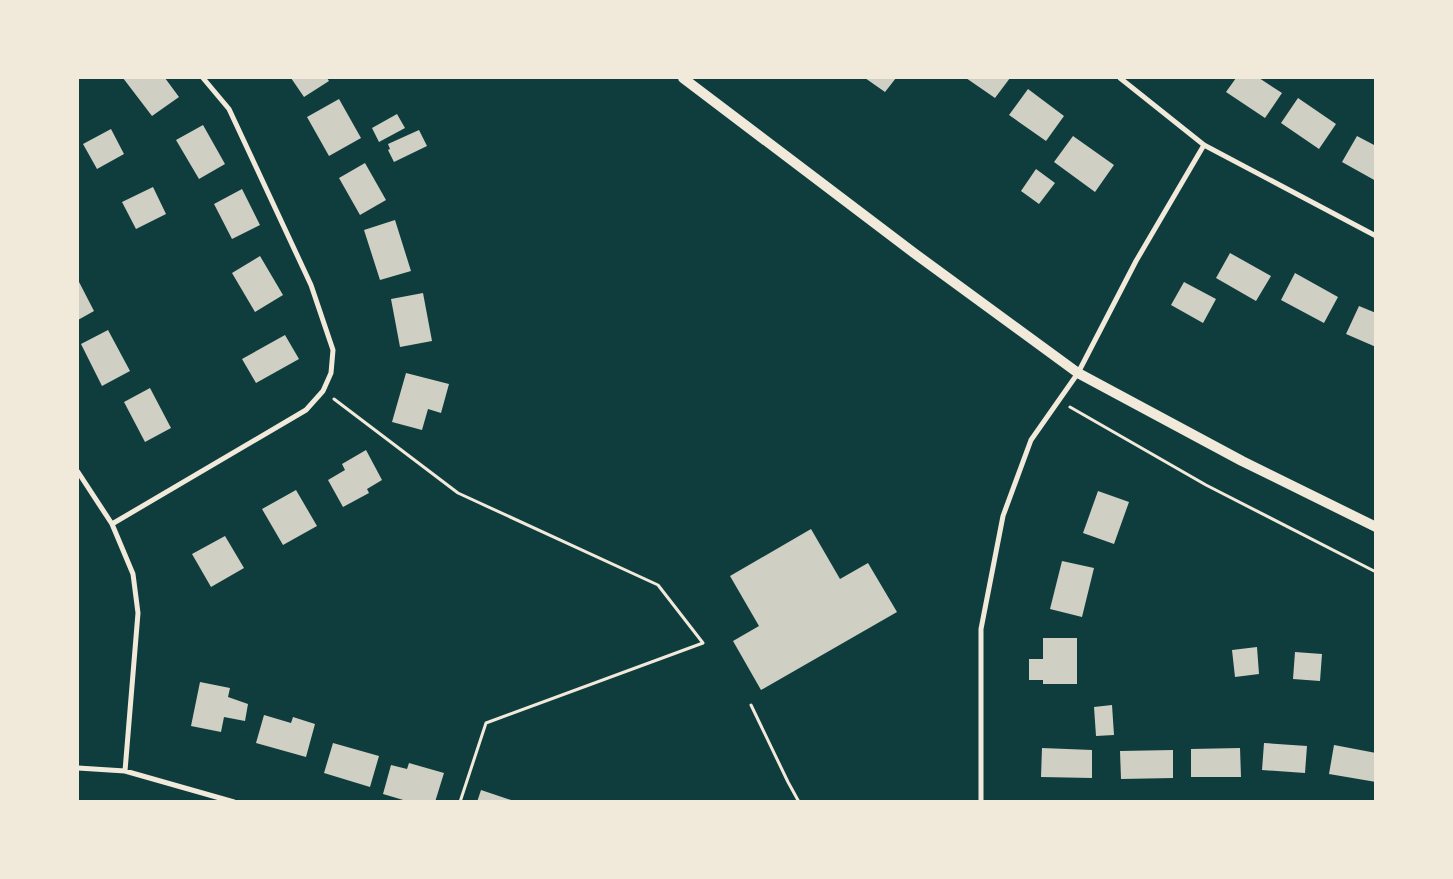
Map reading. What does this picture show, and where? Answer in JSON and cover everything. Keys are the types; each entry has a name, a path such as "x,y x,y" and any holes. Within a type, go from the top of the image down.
{"main road":[{"path":"684,78 914,253 1078,373 1242,461 1376,526"}],"street":[{"path":"112,524 306,410 323,392 331,373 333,350 311,286 228,109 203,78"},
{"path":"1120,78 1204,145 1376,236"},
{"path":"981,802 981,628 1003,516 1031,440 1078,373 1136,261 1204,145"},
{"path":"78,472 112,524 133,574 138,613 125,771"},
{"path":"78,768 125,771 234,802"}],"path":[{"path":"323,392 458,492 658,585 703,643 486,723 460,802"},
{"path":"1059,400 1206,485 1376,572"},
{"path":"751,705 799,802"}],"building":[{"path":"123,78 165,78 179,97 152,116"},
{"path":"291,78 327,78 329,81 304,97"},
{"path":"865,78 896,78 885,92"},
{"path":"966,78 1010,78 995,98"},
{"path":"1236,78 1259,78 1282,93 1265,118 1226,92"},
{"path":"1028,89 1064,116 1046,141 1009,115"},
{"path":"1298,98 1336,124 1319,149 1281,123"},
{"path":"339,99 361,138 329,156 307,117"},
{"path":"397,114 405,128 379,142 372,128"},
{"path":"203,125 225,164 199,179 176,140"},
{"path":"111,129 124,154 97,169 83,144"},
{"path":"419,130 427,146 394,162 388,150 390,149 388,144"},
{"path":"1073,136 1114,165 1095,192 1054,162"},
{"path":"1357,136 1376,146 1376,181 1342,162"},
{"path":"365,163 386,200 360,215 339,178"},
{"path":"1036,169 1055,183 1039,204 1021,191"},
{"path":"153,187 166,214 136,229 122,202"},
{"path":"242,189 260,225 232,239 214,204"},
{"path":"395,220 411,271 380,280 364,230"},
{"path":"1230,253 1271,276 1256,301 1216,278"},
{"path":"260,256 283,295 255,312 232,273"},
{"path":"1295,273 1338,297 1324,323 1281,300"},
{"path":"78,280 94,311 78,320"},
{"path":"1184,282 1216,299 1203,323 1171,305"},
{"path":"423,293 432,341 400,347 391,299"},
{"path":"1359,306 1376,313 1376,347 1346,334"},
{"path":"108,330 130,371 102,386 81,344"},
{"path":"285,335 299,359 256,383 242,359"},
{"path":"406,373 449,384 441,413 428,409 422,430 392,422"},
{"path":"150,388 171,428 145,442 124,402"},
{"path":"366,450 382,480 367,489 369,493 343,507 328,480 345,470 342,464"},
{"path":"296,490 317,526 283,545 262,509"},
{"path":"1098,491 1129,502 1114,544 1083,533"},
{"path":"811,529 840,579 868,563 897,612 761,690 733,641 759,626 730,576"},
{"path":"225,536 244,568 211,587 192,554"},
{"path":"1062,561 1094,568 1082,617 1050,609"},
{"path":"1043,638 1077,638 1077,684 1043,684 1043,680 1029,680 1029,659 1043,659"},
{"path":"1257,647 1259,674 1235,677 1232,650"},
{"path":"1295,652 1322,654 1320,681 1293,679"},
{"path":"200,682 230,688 228,697 248,704 245,721 224,717 221,732 191,726"},
{"path":"1112,705 1114,735 1096,736 1094,707"},
{"path":"264,715 291,723 293,717 315,724 306,757 256,743"},
{"path":"333,743 379,756 370,787 324,773"},
{"path":"1264,743 1307,746 1305,773 1262,770"},
{"path":"1334,745 1376,753 1376,782 1329,774"},
{"path":"1042,748 1092,750 1092,778 1041,777"},
{"path":"1240,748 1241,777 1191,777 1191,749"},
{"path":"1173,750 1173,778 1121,779 1120,751"},
{"path":"409,763 444,773 435,802 410,802 383,794 391,765 407,769"},
{"path":"481,790 514,801 514,802 477,802"}]}
